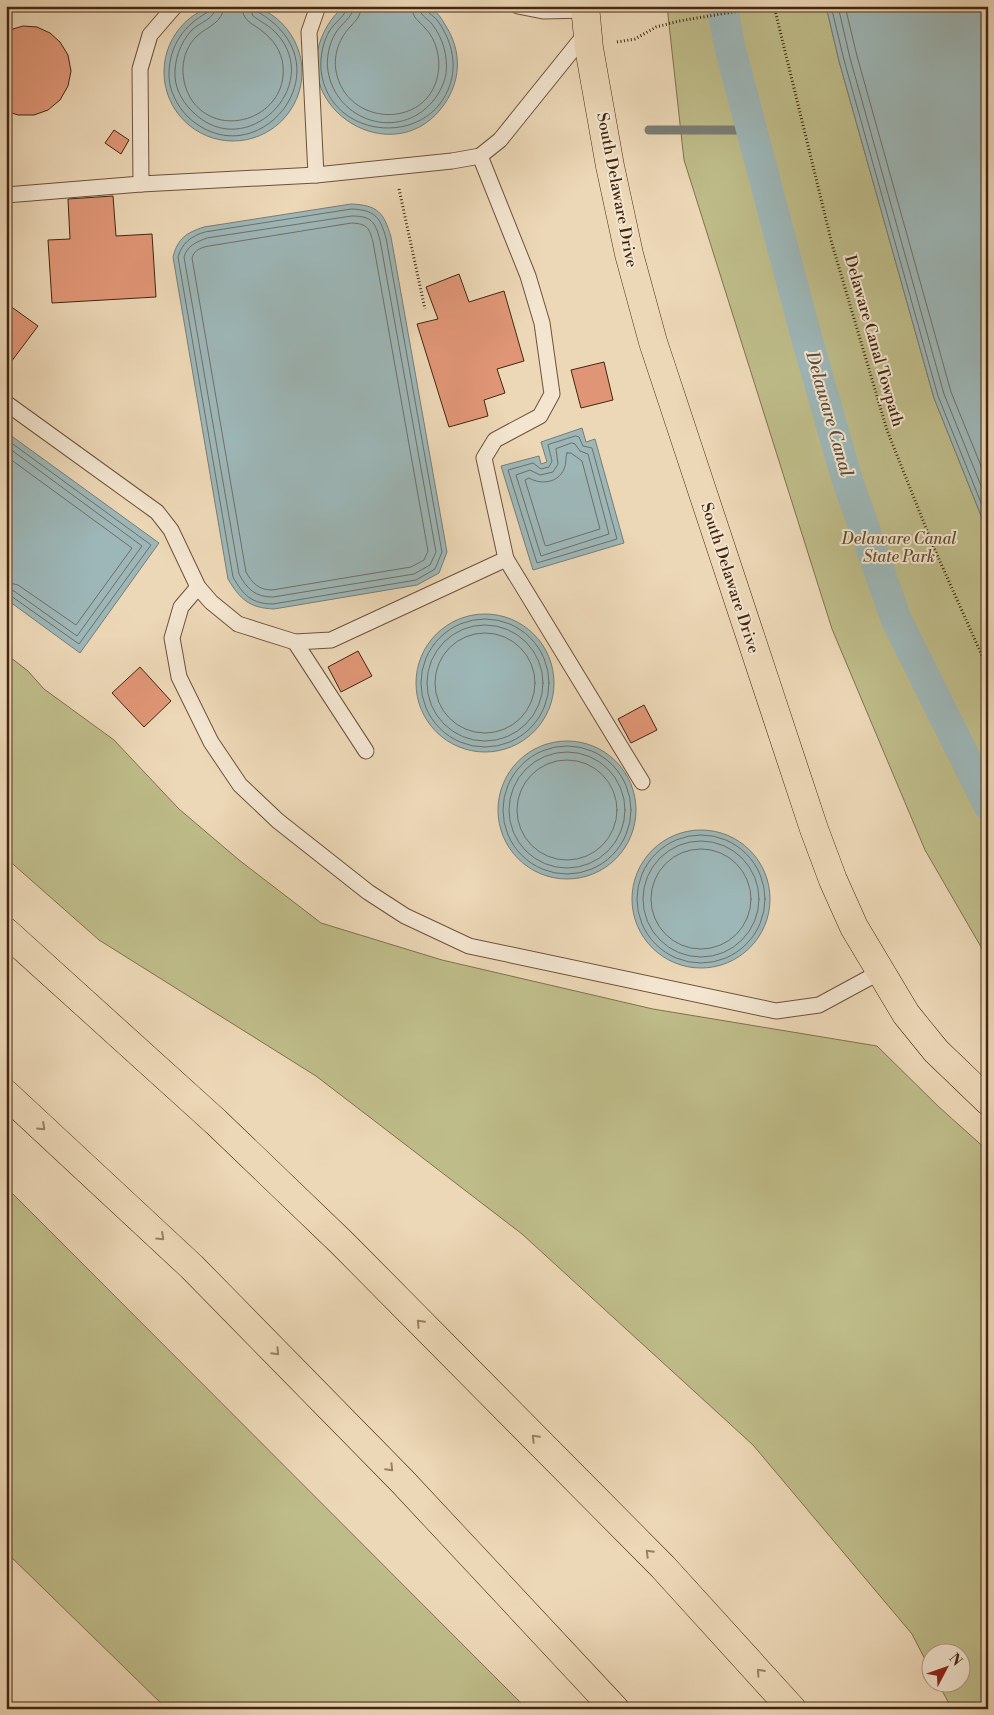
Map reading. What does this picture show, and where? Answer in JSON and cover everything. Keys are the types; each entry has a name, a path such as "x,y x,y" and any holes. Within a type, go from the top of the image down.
{"highway":[{"name":"South Delaware Drive","path":"587,24 616,197 652,342 802,796 842,901 880,972 906,1014 930,1045 988,1101"},
{"path":"6,932 216,1122 342,1244 663,1567 792,1709"},
{"path":"6,1094 192,1266 402,1481 614,1709"}],"lane":[{"path":"141,184 140,69 150,35 175,6"},
{"path":"316,175 309,32 318,6"},
{"path":"6,195 141,184 316,175 452,161 480,156 500,140 587,24 518,6"},
{"path":"480,156 528,276 542,323 552,394 540,416 495,440 484,458 506,558 642,782"},
{"path":"6,403 157,512 171,530 198,587 211,602 238,624 295,642 332,640 506,558"},
{"path":"198,587 181,606 172,638 178,677 211,742 240,785 278,821 368,892 405,916 469,946 776,1011 819,1005 880,972"},
{"path":"295,642 366,751"}],"path":[{"path":"587,24 635,39 656,27 679,21 767,6"},
{"name":"Delaware Canal Towpath","path":"774,6 832,244 887,430 934,548 988,669"},
{"path":"394,167 425,309"}],"green space":[{"name":"Delaware Canal State Park","path":"667,6 826,6 839,61 934,398 988,533 988,959 925,850 832,629 684,160"},
{"path":"6,654 28,671 44,689 114,740 179,809 239,860 321,923 442,960 653,1009 877,1046 939,1107 988,1151 988,1709 952,1709 943,1692 972,1692 972,1642 922,1642 922,1653 912,1634 753,1445 522,1234 316,1076 99,940 6,858"},
{"path":"6,1187 527,1709 167,1709 6,1552"}],"water":[{"path":"233,3 259,9 271,15 281,24 290,34 296,46 302,72 296,98 290,110 281,120 271,129 259,135 233,141 207,135 195,129 185,120 176,110 170,98 164,72 170,46 176,34 185,24 195,15 207,9"},
{"path":"345,6 425,6 438,14 443,21 450,34 457,56 456,78 453,89 440,110 420,127 397,134 374,132 352,124 334,109 321,89 316,65 321,39 325,29"},
{"path":"826,6 988,6 988,533 934,398 839,61"},
{"path":"351,204 368,206 378,212 386,222 391,237 447,552 439,573 417,585 274,609 258,607 241,597 228,579 173,257 177,245 184,237 204,227"},
{"path":"582,428 586,442 595,439 624,543 533,570 501,466 539,456 541,464 547,462 541,442"},
{"path":"6,432 159,543 80,653 6,599"},
{"path":"485,614 511,619 534,634 549,657 554,683 549,709 534,732 511,747 485,752 459,747 436,732 421,709 416,683 421,657 436,634 459,619"},
{"path":"567,741 593,746 616,761 631,784 636,810 631,836 616,859 593,874 567,879 541,874 518,859 503,836 498,810 503,784 518,761 541,746"},
{"path":"701,830 727,835 750,850 765,873 770,899 765,925 750,948 727,963 701,968 675,963 652,948 637,925 632,899 637,873 652,850 675,835"}],"building":[{"path":"23,26 37,27 50,33 60,42 68,55 71,71 68,86 60,100 48,110 34,115 18,115 6,111 6,31"},
{"path":"114,130 129,140 121,154 105,143"},
{"path":"113,196 116,236 152,234 156,297 52,303 48,240 70,239 68,199"},
{"path":"459,274 469,302 504,291 524,361 497,369 505,393 484,400 488,416 449,427 417,324 438,319 426,287"},
{"path":"6,303 38,326 11,362 6,358"},
{"path":"604,362 613,400 581,408 571,370"},
{"path":"358,651 372,676 341,692 328,667"},
{"path":"140,667 171,701 144,727 112,693"},
{"path":"644,705 657,730 631,743 618,719"}],"waterway":[{"name":"Delaware Canal","path":"722,6 730,48 805,332 846,476 896,619 988,804"},
{"path":"649,130 752,130"}]}
